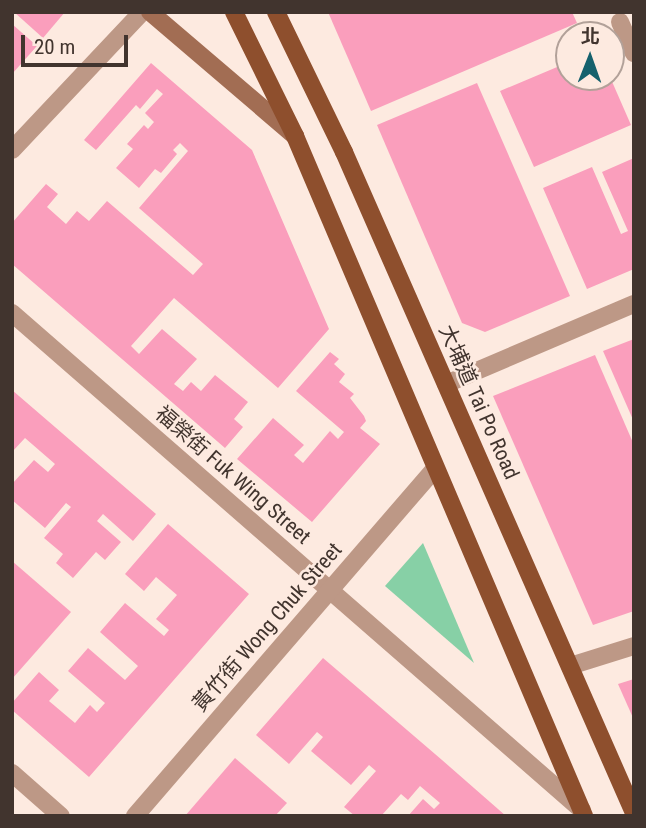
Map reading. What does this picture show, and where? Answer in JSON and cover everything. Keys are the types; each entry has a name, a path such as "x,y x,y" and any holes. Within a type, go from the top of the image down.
{"main road":[{"path":"150,12 295,136"},
{"path":"234,12 295,136 435,468 477,558 583,813"},
{"name":"大埔道 Tai Po Road","path":"276,12 344,152 634,814"}],"street":[{"path":"12,150 142,12"},
{"path":"625,33 634,53"},
{"path":"446,384 634,304"},
{"name":"福榮街 Fuk Wing Street","path":"12,313 583,813"},
{"name":"黃竹街 Wong Chuk Street","path":"135,816 435,468"},
{"path":"570,666 634,646"},
{"path":"12,773 61,816"}],"green space":[{"path":"423,543 474,663 385,586"}],"building":[{"path":"14,12 65,12 43,38"},
{"path":"328,12 572,12 576,21 555,21 555,32 371,111"},
{"path":"12,24 37,46 12,74"},
{"path":"151,63 252,150 329,329 278,388 174,298 131,346 139,354 162,329 197,359 174,384 183,391 191,382 201,391 215,375 248,402 234,419 243,427 225,448 12,264 12,223 46,184 58,194 47,207 66,224 77,211 89,221 107,201 193,275 203,264 139,208 188,151 180,143 173,150 177,154 161,173 155,169 139,188 116,168 133,149 127,144 144,125 148,129 154,122 145,113 163,94 157,89 140,109 136,105 96,150 84,140"},
{"path":"555,68 555,91 616,91 631,125 534,167 500,91"},
{"path":"477,83 570,296 485,332 462,323 377,125"},
{"path":"634,158 634,269 587,289 543,188 592,167 621,234 628,231 602,172"},
{"path":"634,339 634,422 603,351"},
{"path":"330,352 339,359 334,364 345,374 339,382 354,394 350,398 366,421 360,428 380,444 312,522 237,459 273,418 304,445 294,455 303,463 330,431 338,439 344,432 296,391"},
{"path":"595,355 634,445 634,611 593,625 493,396"},
{"path":"12,390 156,514 133,541 103,514 97,521 121,542 105,560 96,552 73,578 56,563 63,554 44,538 71,507 66,503 45,528 12,500 12,484 34,460 48,472 55,464 25,438 12,452"},
{"path":"168,524 249,594 89,777 12,710 12,703 39,672 59,690 49,701 75,723 90,705 97,712 105,703 68,671 88,648 125,680 138,666 100,632 125,603 164,636 169,630 156,619 177,595 156,577 144,591 125,574"},
{"path":"12,561 71,612 12,679"},
{"path":"323,658 506,816 408,816 423,799 434,809 440,803 420,786 408,800 401,794 381,816 355,816 344,807 376,771 369,765 351,785 311,751 323,737 317,732 289,764 256,735"},
{"path":"634,679 634,720 618,684"},
{"path":"235,758 287,803 275,816 185,816"}]}
